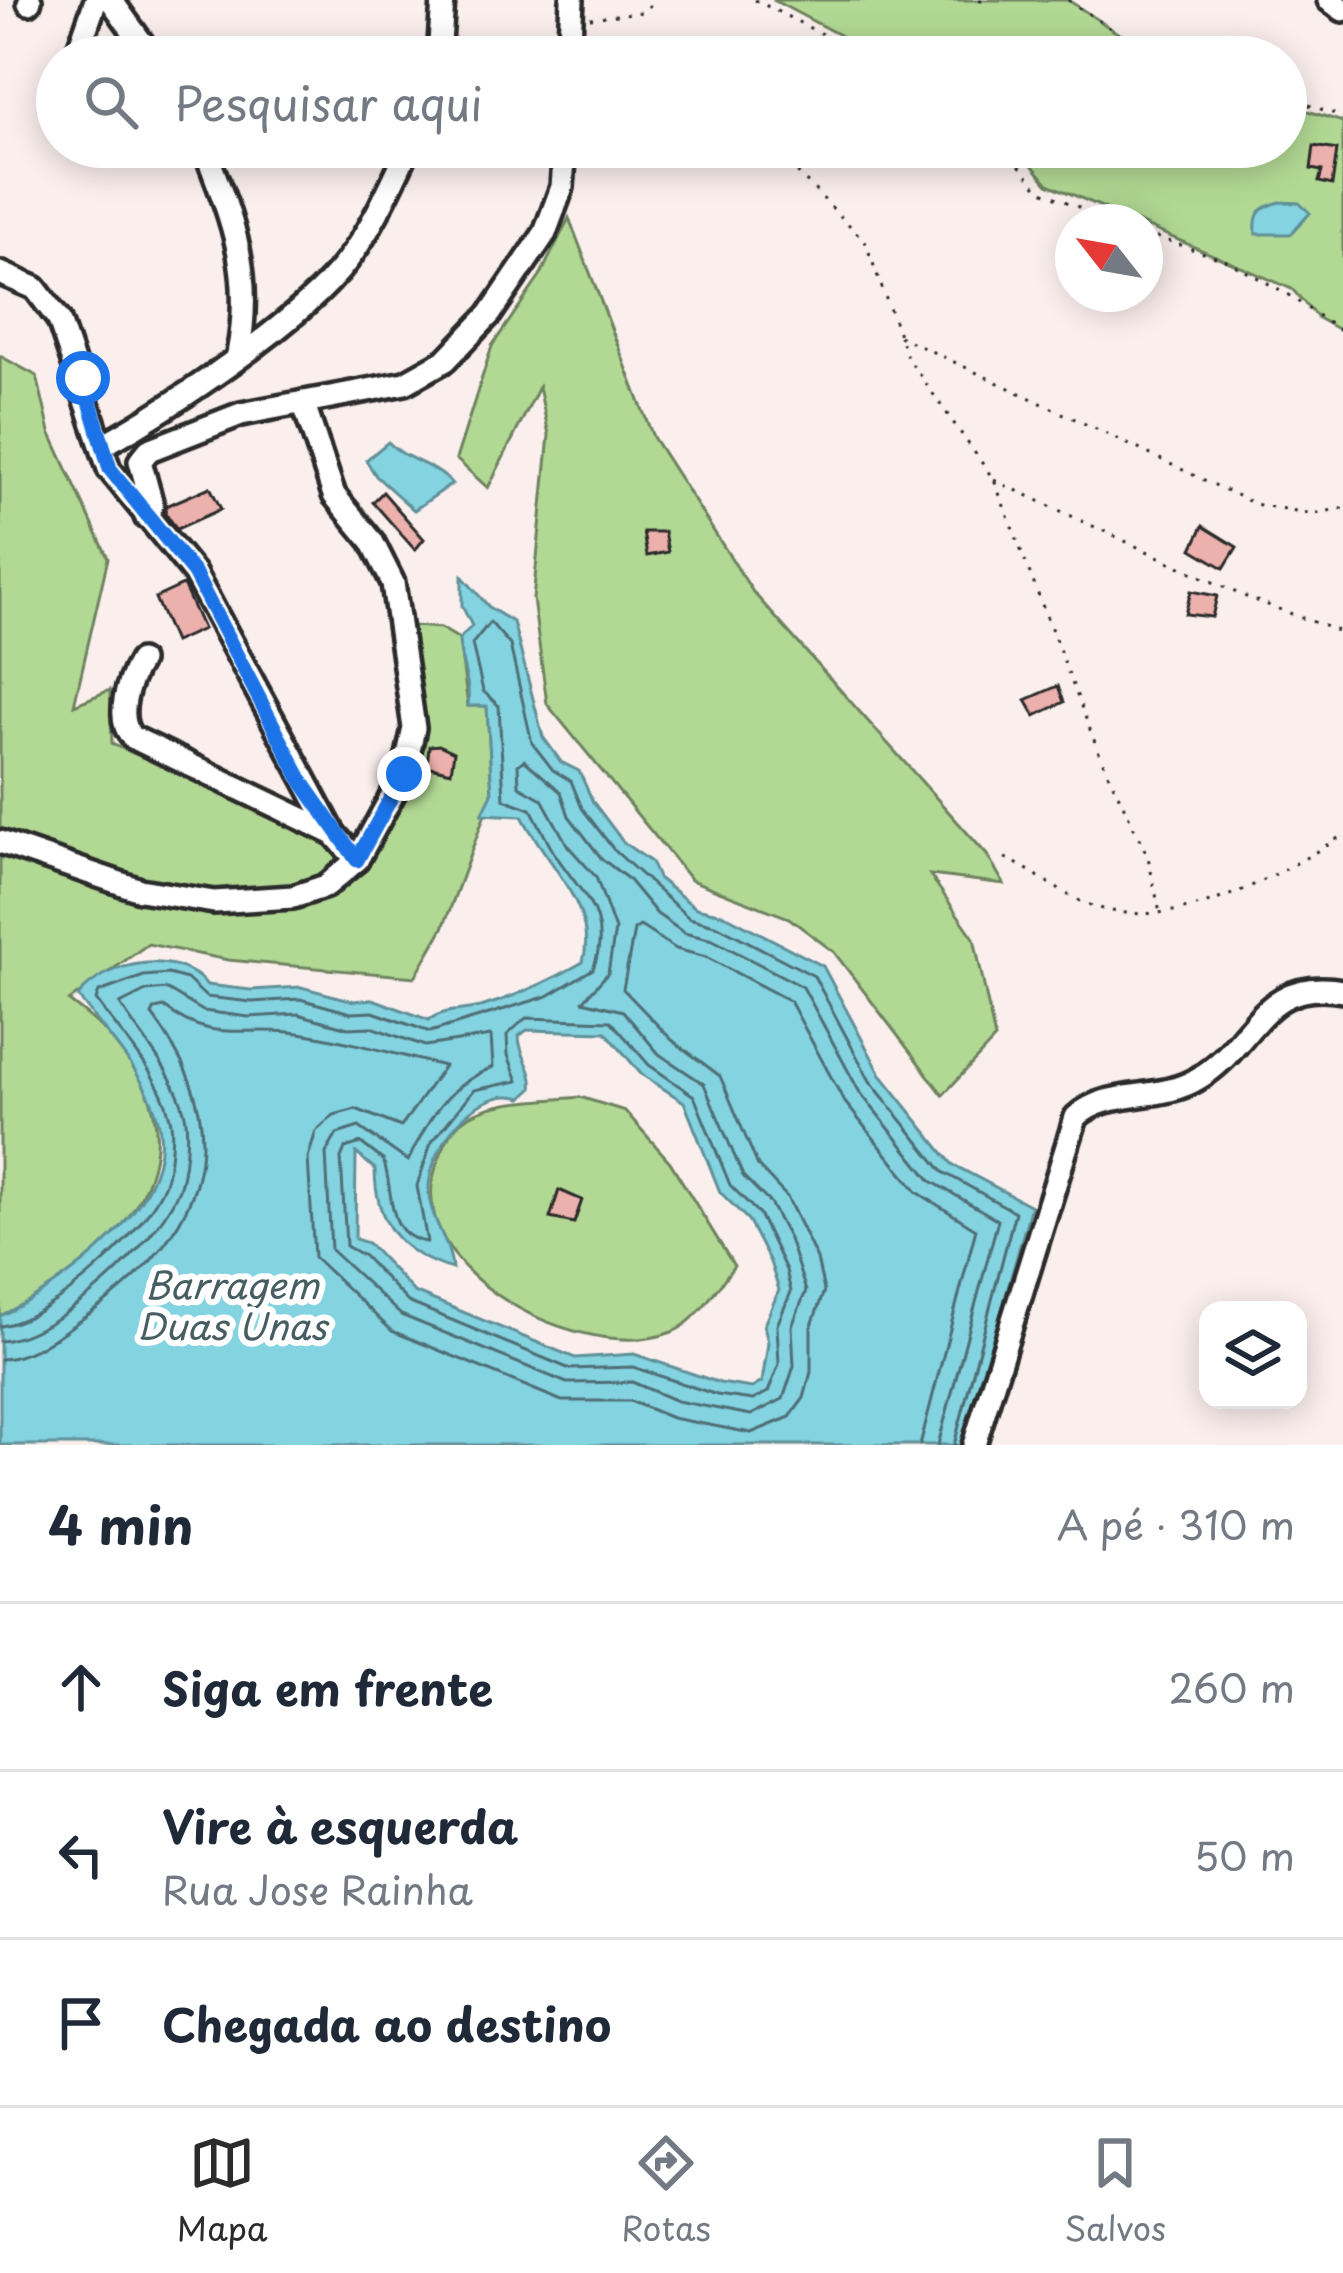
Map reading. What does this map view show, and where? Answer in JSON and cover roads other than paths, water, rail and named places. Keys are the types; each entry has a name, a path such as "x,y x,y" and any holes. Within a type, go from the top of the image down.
{"street":[{"path":"83,36 96,0"},
{"path":"111,0 137,36"},
{"path":"441,36 443,0"},
{"path":"1329,0 1343,10"},
{"path":"210,168 245,269 247,310 238,354"},
{"path":"103,446 175,403 347,261 398,168"},
{"path":"146,517 152,505 140,461 149,450 242,414 405,383 466,342 544,233 562,187 563,168"},
{"path":"0,273 35,288 59,320 110,469 194,573 334,834 357,860"},
{"path":"0,842 140,890 214,902 293,897 326,886 357,860 404,774 414,728 393,583 372,541 334,496 303,402"},
{"path":"140,661 128,686 123,722 132,737 334,834"},
{"path":"974,1445 1076,1118 1089,1106 1171,1094 1197,1080 1278,998 1319,987 1343,991"}],"water":[{"path":"1280,202 1299,203 1310,213 1291,234 1256,234 1260,212"},
{"path":"388,442 452,484 414,510 376,476 366,460"},
{"name":"Barragem Duas Unas","path":"462,576 490,608 513,622 543,737 561,762 579,771 593,802 624,843 651,862 658,878 696,908 723,914 823,966 881,1075 952,1164 1031,1206 964,1445 0,1445 0,1316 54,1284 110,1238 134,1211 151,1181 160,1151 158,1120 144,1086 78,996 90,984 123,967 161,963 179,966 207,985 251,990 301,987 354,1001 373,999 429,1020 510,997 583,962 586,942 577,905 522,816 482,814 492,794 487,706 468,706 459,639 472,626 462,606","holes":["527,1030 606,1032 641,1074 684,1102 720,1192 748,1220 770,1262 779,1290 764,1325 768,1343 762,1382 752,1388 720,1383 634,1354 575,1358 414,1292 368,1243 355,1239 356,1153 375,1169 380,1205 394,1234 418,1255 452,1269 429,1196 430,1178 444,1142 456,1125 487,1101 522,1098 532,1089 519,1036"]}]}
